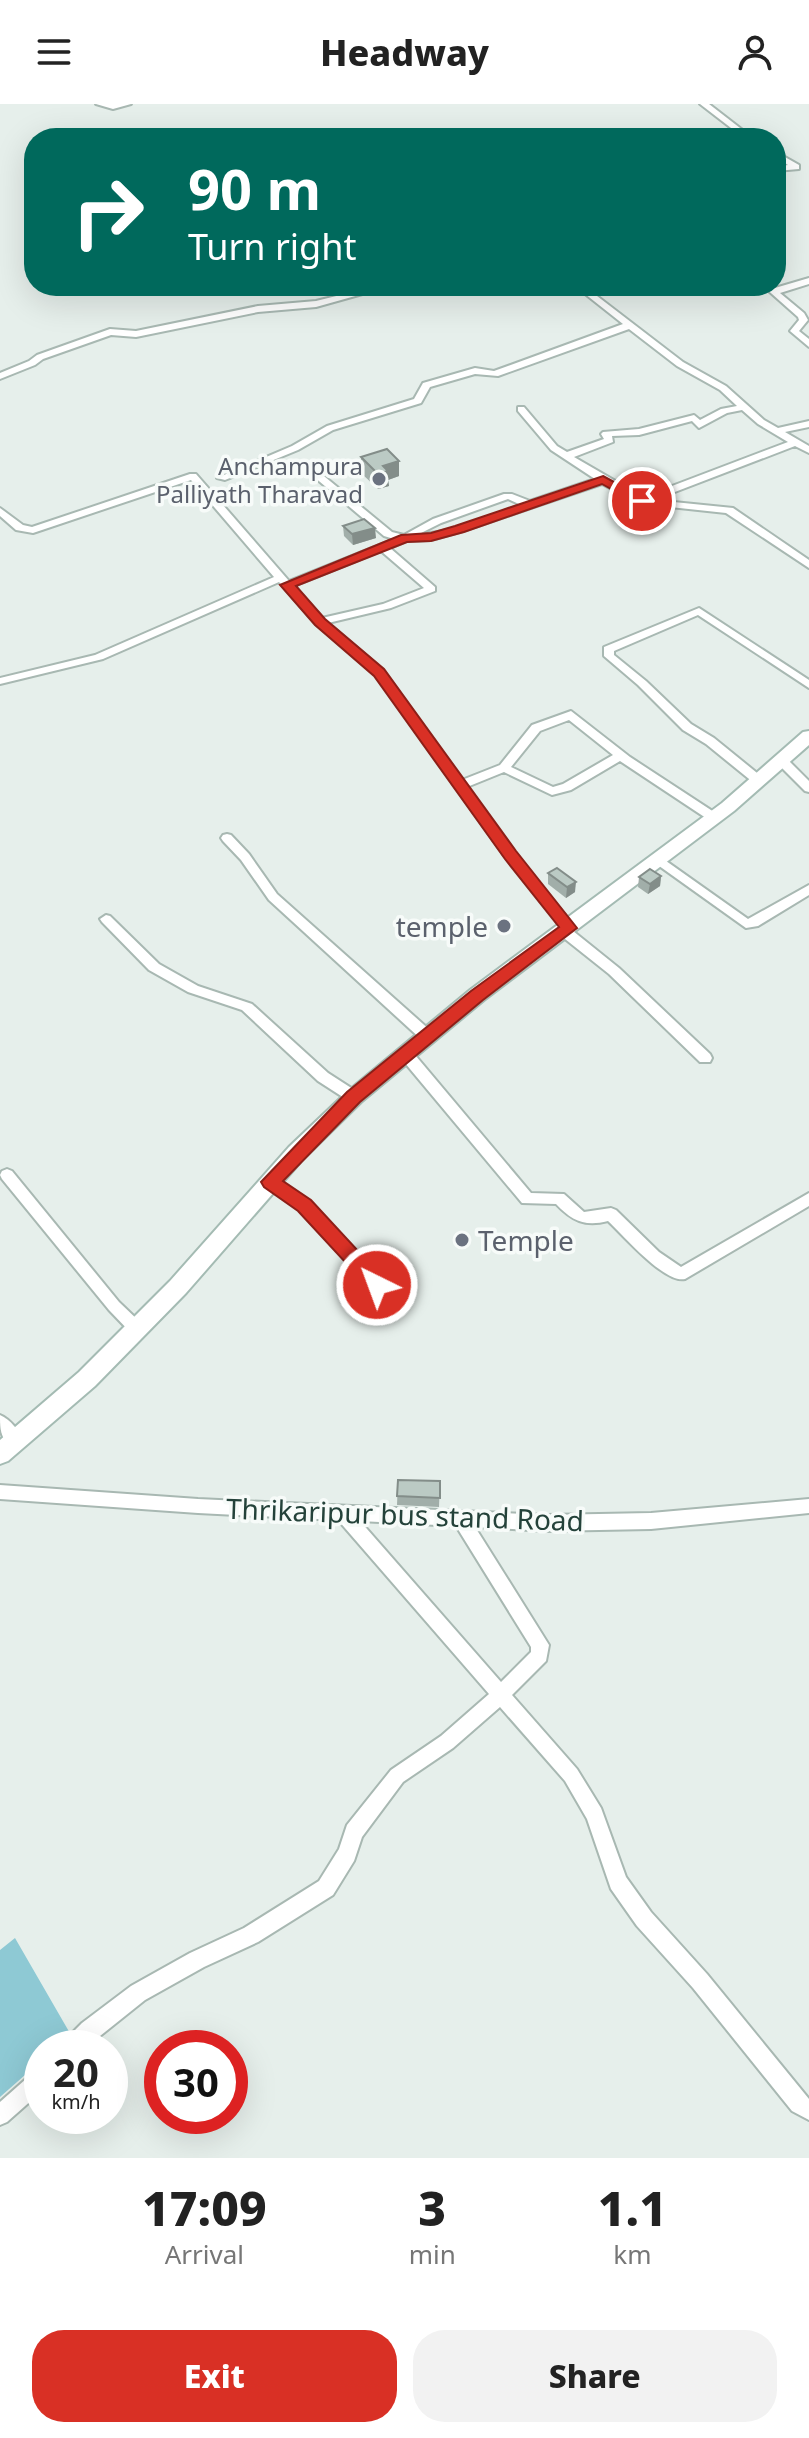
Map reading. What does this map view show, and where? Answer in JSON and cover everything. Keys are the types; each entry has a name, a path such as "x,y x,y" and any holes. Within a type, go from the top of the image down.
{"main road":[{"path":"0,1454 87,1379 137,1329 270,1182 354,1097 405,1053 659,860 809,736"}],"street":[{"path":"100,104 113,107 127,104"},
{"path":"704,104 736,128"},
{"path":"786,160 796,167"},
{"path":"786,168 809,170"},
{"path":"786,286 809,281"},
{"path":"0,376 52,352 110,332 136,334 258,309 316,304 348,296"},
{"path":"592,296 680,364 723,388 775,431 809,450"},
{"path":"779,296 804,320 794,327 794,331 809,344"},
{"path":"222,478 295,448 330,428 418,401 426,385 475,371 495,374 630,325"},
{"path":"566,456 610,440 606,434 639,432 694,418 699,425 724,411 739,408"},
{"path":"521,409 554,448 603,480 642,501 729,510 809,565"},
{"path":"775,431 809,424"},
{"path":"642,501 796,442"},
{"path":"316,474 388,534 405,538 431,537 603,480"},
{"path":"1,514 20,528 33,530 193,476 225,509 320,622 379,672 567,930 705,1058"},
{"path":"0,681 99,657 284,581 405,538"},
{"path":"320,622 387,606 431,589 383,547"},
{"path":"758,780 710,741 687,727 609,656 608,649 699,611 708,614 809,685"},
{"path":"460,785 504,768 536,728 571,715 621,756 713,817"},
{"path":"504,768 552,791 567,787 621,756"},
{"path":"781,760 809,788"},
{"path":"227,838 245,857 273,897 427,1036"},
{"path":"659,860 746,924 754,923 809,889"},
{"path":"106,919 154,967 193,989 247,1007 323,1077 354,1097"},
{"path":"405,1053 527,1199 559,1198 576,1217 591,1220 611,1214 654,1256 680,1275 809,1199"},
{"path":"7,1175 114,1306 137,1329"},
{"path":"270,1182 304,1205 377,1285"},
{"path":"0,1422 16,1441"},
{"name":"Thrikaripur bus stand Road","path":"0,1492 462,1521 547,1523 651,1521 809,1506"},
{"path":"341,1512 571,1775 589,1801 614,1874 644,1919 700,1981 799,2104 809,2110"},
{"path":"89,2030 138,1993 197,1960 251,1935 326,1888 347,1854 354,1832 397,1776 447,1742 540,1655 540,1645 462,1521"},
{"path":"0,2115 24,2094"}],"water":[{"path":"15,1938 68,2030 24,2030 24,2076 0,2097 0,1950"}],"building":[{"path":"387,449 399,461 383,466 388,471 378,474 361,457"},
{"path":"364,519 375,528 352,534 343,526"},
{"path":"557,868 576,882 567,887 548,873"},
{"path":"650,869 661,876 650,884 639,877"},
{"path":"398,1480 440,1481 440,1498 397,1496"}],"place":[{"name":"Anchampura Palliyath Tharavad","path":"379,479"},
{"name":"temple","path":"504,926"},
{"name":"Temple","path":"462,1240"}],"route":[{"path":"377,1285 362,1265 304,1205 270,1182 354,1097 405,1053 477,995 569,928 510,855 379,672 320,622 287,585 405,538 431,537 459,529 603,480 642,501"}]}
